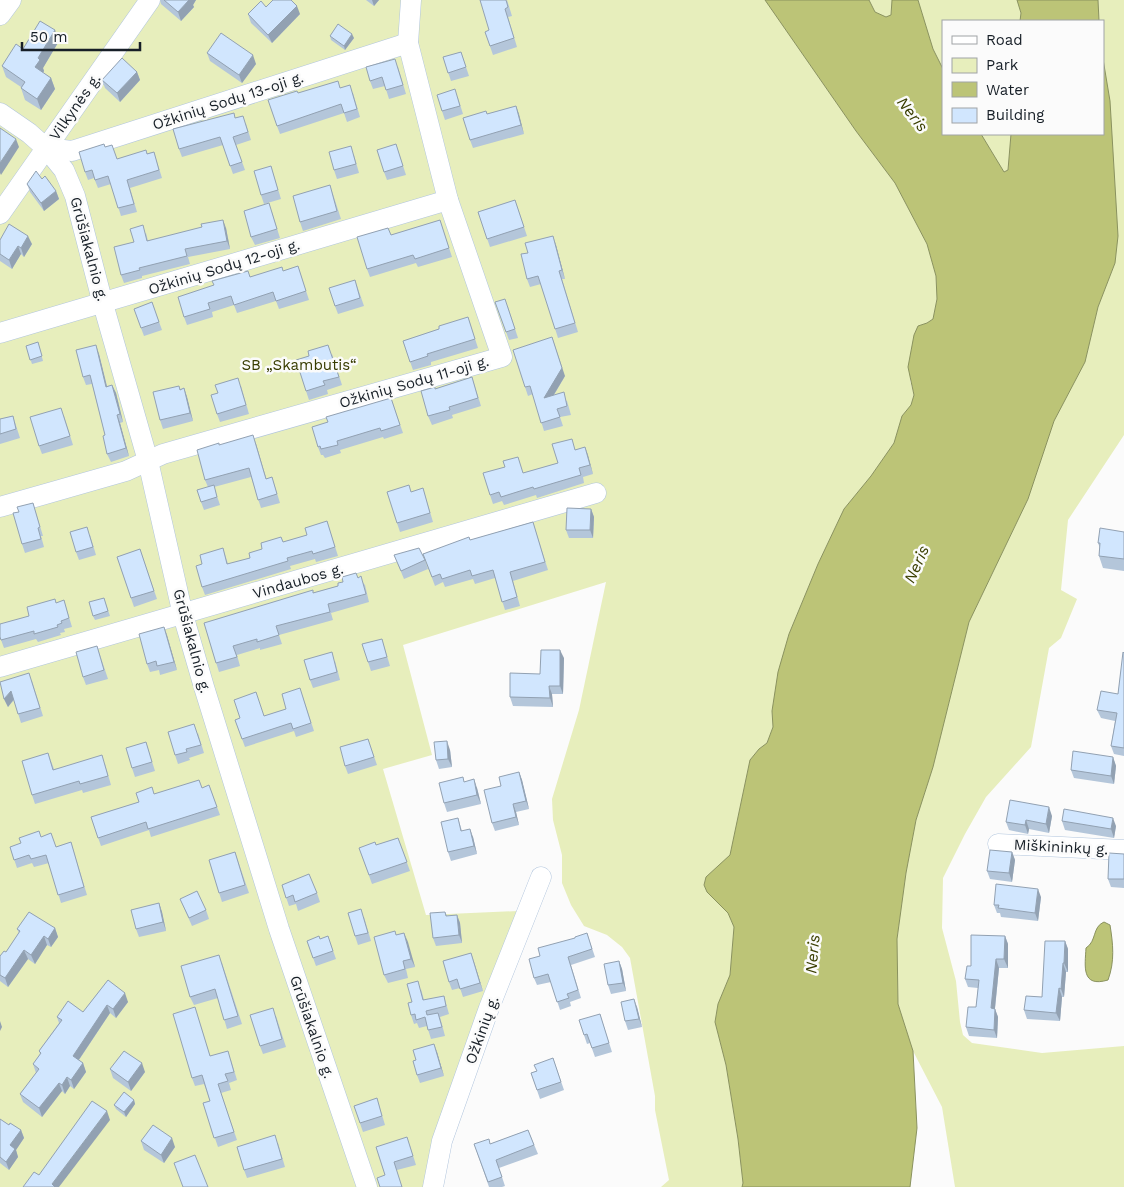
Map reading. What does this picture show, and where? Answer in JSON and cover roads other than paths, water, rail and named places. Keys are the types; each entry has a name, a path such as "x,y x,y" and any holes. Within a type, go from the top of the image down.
{"street":[{"path":"0,15 11,0"},
{"name":"Vilkynės g.","path":"0,214 150,0"},
{"name":"Ožkinių Sodų 11-oji g.","path":"0,507 126,471 164,454 502,357 448,200 408,42 411,0"},
{"name":"Ožkinių Sodų 13-oji g.","path":"46,148 72,151 408,42"},
{"name":"Grūšiakalnio g.","path":"0,114 46,148 64,170 76,196 103,304 148,461 183,615 204,687 278,929 367,1187"},
{"name":"Ožkinių Sodų 12-oji g.","path":"0,333 103,304 448,200"},
{"name":"Vindaubos g.","path":"0,667 596,493"},
{"name":"Miškininkų g.","path":"998,844 1124,850"},
{"name":"Ožkinių g.","path":"433,1187 442,1141 489,1008 542,877"}],"water":[{"name":"Neris","path":"765,0 869,0 875,12 886,17 891,15 892,0 918,0 933,49 942,67 942,135 982,135 1004,172 1008,170 1011,135 1104,135 1104,65 1110,101 1118,236 1115,263 1098,307 1085,362 1054,421 1028,499 969,622 933,767 916,820 906,873 897,939 898,1004 913,1051 917,1128 910,1187 742,1187 738,1139 726,1065 715,1022 718,1004 730,975 734,927 728,913 707,892 704,885 706,877 730,855 750,760 767,743 773,727 772,711 778,672 789,634 818,564 844,509 871,476 894,443 902,416 911,405 914,395 908,367 914,335 918,326 933,319 937,299 936,276 927,244 895,183 856,131"},
{"path":"1017,0 1098,0 1099,20 1020,20 1021,13"},
{"path":"1104,922 1110,925 1113,946 1112,966 1108,980 1099,982 1093,981 1086,974 1086,948 1092,942 1100,924"}],"park label":[{"name":"SB „Skambutis“","path":"299,365"}]}
